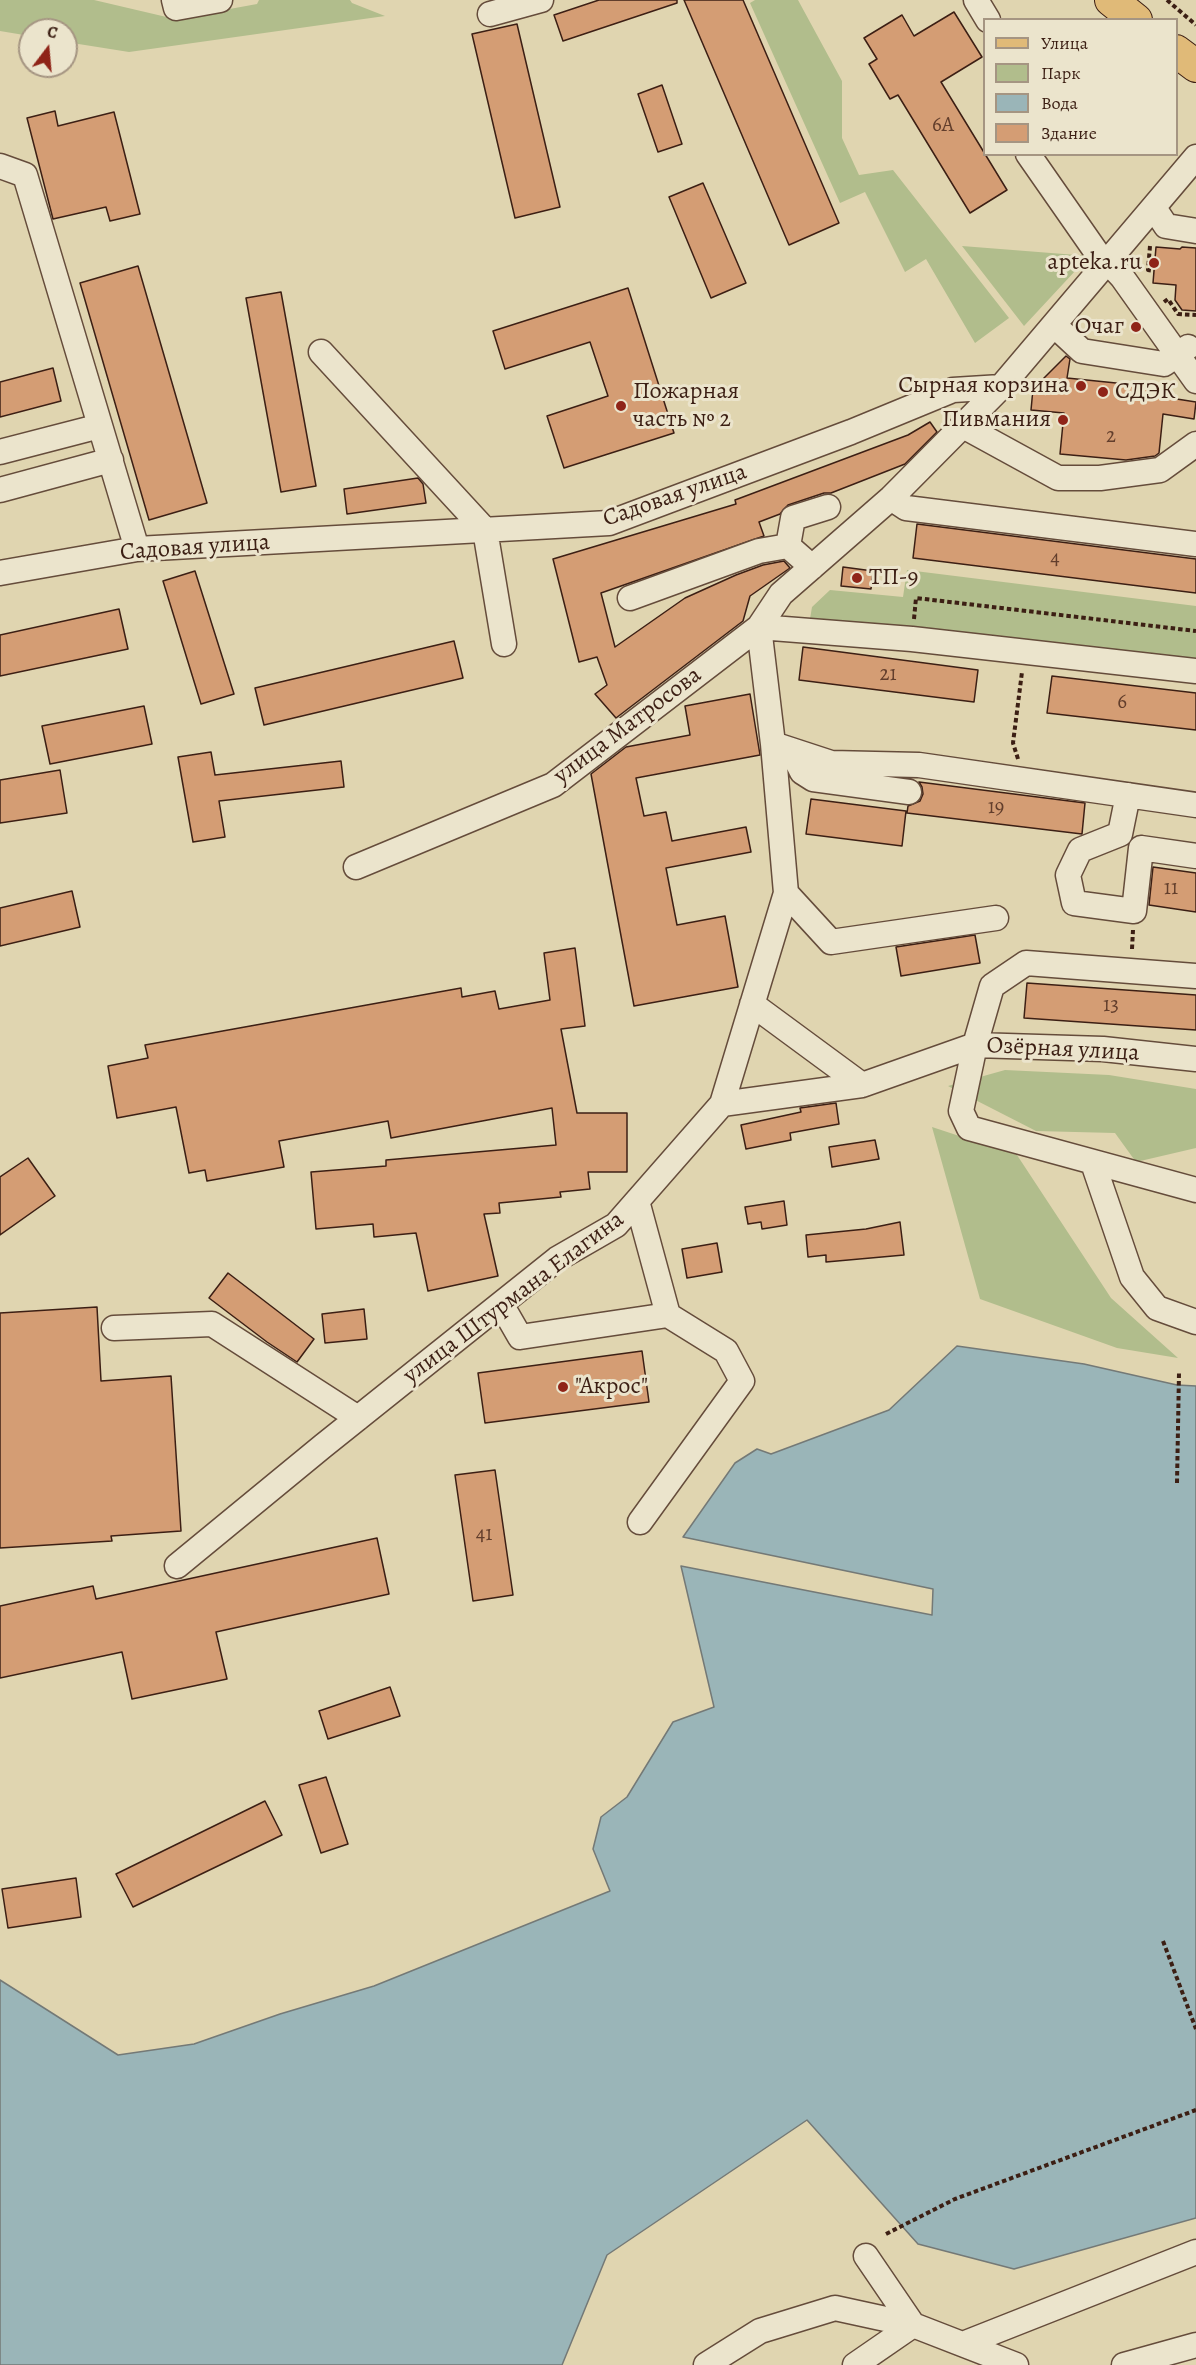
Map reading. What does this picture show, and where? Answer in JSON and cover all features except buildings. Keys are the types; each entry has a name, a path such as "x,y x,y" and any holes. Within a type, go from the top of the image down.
{"main road":[{"path":"1111,0 1134,18"},
{"path":"1178,52 1196,66"}],"street":[{"path":"174,0 176,8 220,0"},
{"path":"490,14 541,0"},
{"path":"976,0 987,18"},
{"path":"1029,156 1102,257 1122,277 1182,351 1196,381"},
{"path":"1196,158 1154,208 1102,257 1054,325 1001,387 891,498 781,594 759,627 912,639 1196,671"},
{"path":"0,166 25,175 137,549"},
{"path":"1154,208 1166,226 1196,231"},
{"path":"1054,325 1082,351 1164,364 1182,351"},
{"path":"321,352 485,530 504,644"},
{"name":"Садовая улица","path":"0,573 137,549 609,523 852,432 953,390 1001,387"},
{"path":"0,452 100,426"},
{"path":"963,426 1058,478 1100,478 1160,470 1196,444"},
{"path":"0,490 111,460"},
{"path":"891,498 906,508 1196,544"},
{"path":"788,546 793,518 828,507"},
{"path":"630,598 759,550 788,546 812,567"},
{"name":"улица Штурмана Елагина","path":"177,1566 557,1259 616,1225 722,1104 786,893 782,747 759,627"},
{"name":"улица Матросова","path":"356,867 553,784 759,627"},
{"path":"782,747 831,763 919,765 1196,805"},
{"path":"782,747 802,772 813,779 909,792"},
{"path":"1128,795 1120,834 1080,850 1068,875 1074,903 1134,911 1141,848 1196,856"},
{"path":"786,893 831,942 996,918"},
{"path":"1196,976 1026,963 992,986 975,1045 961,1111 969,1128 1196,1190"},
{"path":"752,1004 862,1085"},
{"name":"Озёрная улица","path":"722,1104 862,1085 975,1045 1103,1049 1196,1059"},
{"path":"1093,1163 1132,1277 1157,1308 1196,1323"},
{"path":"637,1201 668,1315"},
{"path":"501,1305 520,1337 668,1315 726,1351 742,1381 640,1522"},
{"path":"114,1328 212,1324 358,1418"},
{"path":"963,2344 1196,2252"},
{"path":"866,2256 913,2325"},
{"path":"706,2365 760,2331 835,2308 913,2325 1016,2365"},
{"path":"855,2365 913,2325"},
{"path":"1125,2365 1196,2345"}],"path":[{"path":"1167,0 1196,25"},
{"path":"1150,245 1148,270 1154,271"},
{"path":"1178,314 1196,315"},
{"path":"912,639 916,598 1196,631"},
{"path":"1024,653 1013,743 1026,780"},
{"path":"1131,970 1134,911"},
{"path":"1176,1483 1179,1373"},
{"path":"1163,1941 1196,2029"},
{"path":"886,2234 955,2199 1196,2110"}],"green space":[{"path":"0,0 94,0 175,19 257,4 259,0 350,0 352,3 385,16 129,52 78,44 78,18 18,18 18,34 0,31"},
{"path":"755,0 798,0 842,81 842,138 859,175 893,170 1009,318 975,343 926,259 905,272 865,192 840,203 750,3"},
{"path":"962,246 1089,256 1024,326"},
{"path":"907,570 1196,606 1196,662 810,619 812,607 830,590 903,597"},
{"path":"1005,1070 1109,1075 1196,1089 1196,1148 1136,1162 1115,1133 1036,1131 948,1086"},
{"path":"932,1127 1017,1155 1111,1298 1178,1358 1117,1348 980,1299"}],"water":[{"path":"957,1346 1084,1364 1177,1385 1196,1386 1196,2218 1014,2269 918,2244 807,2120 607,2255 562,2365 0,2365 0,1980 118,2055 194,2044 280,2014 374,1986 610,1891 593,1849 601,1817 627,1797 673,1722 714,1707 681,1566 932,1615 933,1589 683,1537 735,1463 757,1449 771,1454 889,1410"}],"place":[{"name":"apteka.ru","path":"1154,263"},
{"name":"Очаг","path":"1136,327"},
{"name":"Сырная корзина","path":"1081,386"},
{"name":"СДЭК","path":"1103,392"},
{"name":"Пожарная часть № 2","path":"621,406"},
{"name":"Пивмания","path":"1063,420"},
{"name":"ТП-9","path":"857,578"},
{"name":"\"Акрос\"","path":"563,1387"}]}
